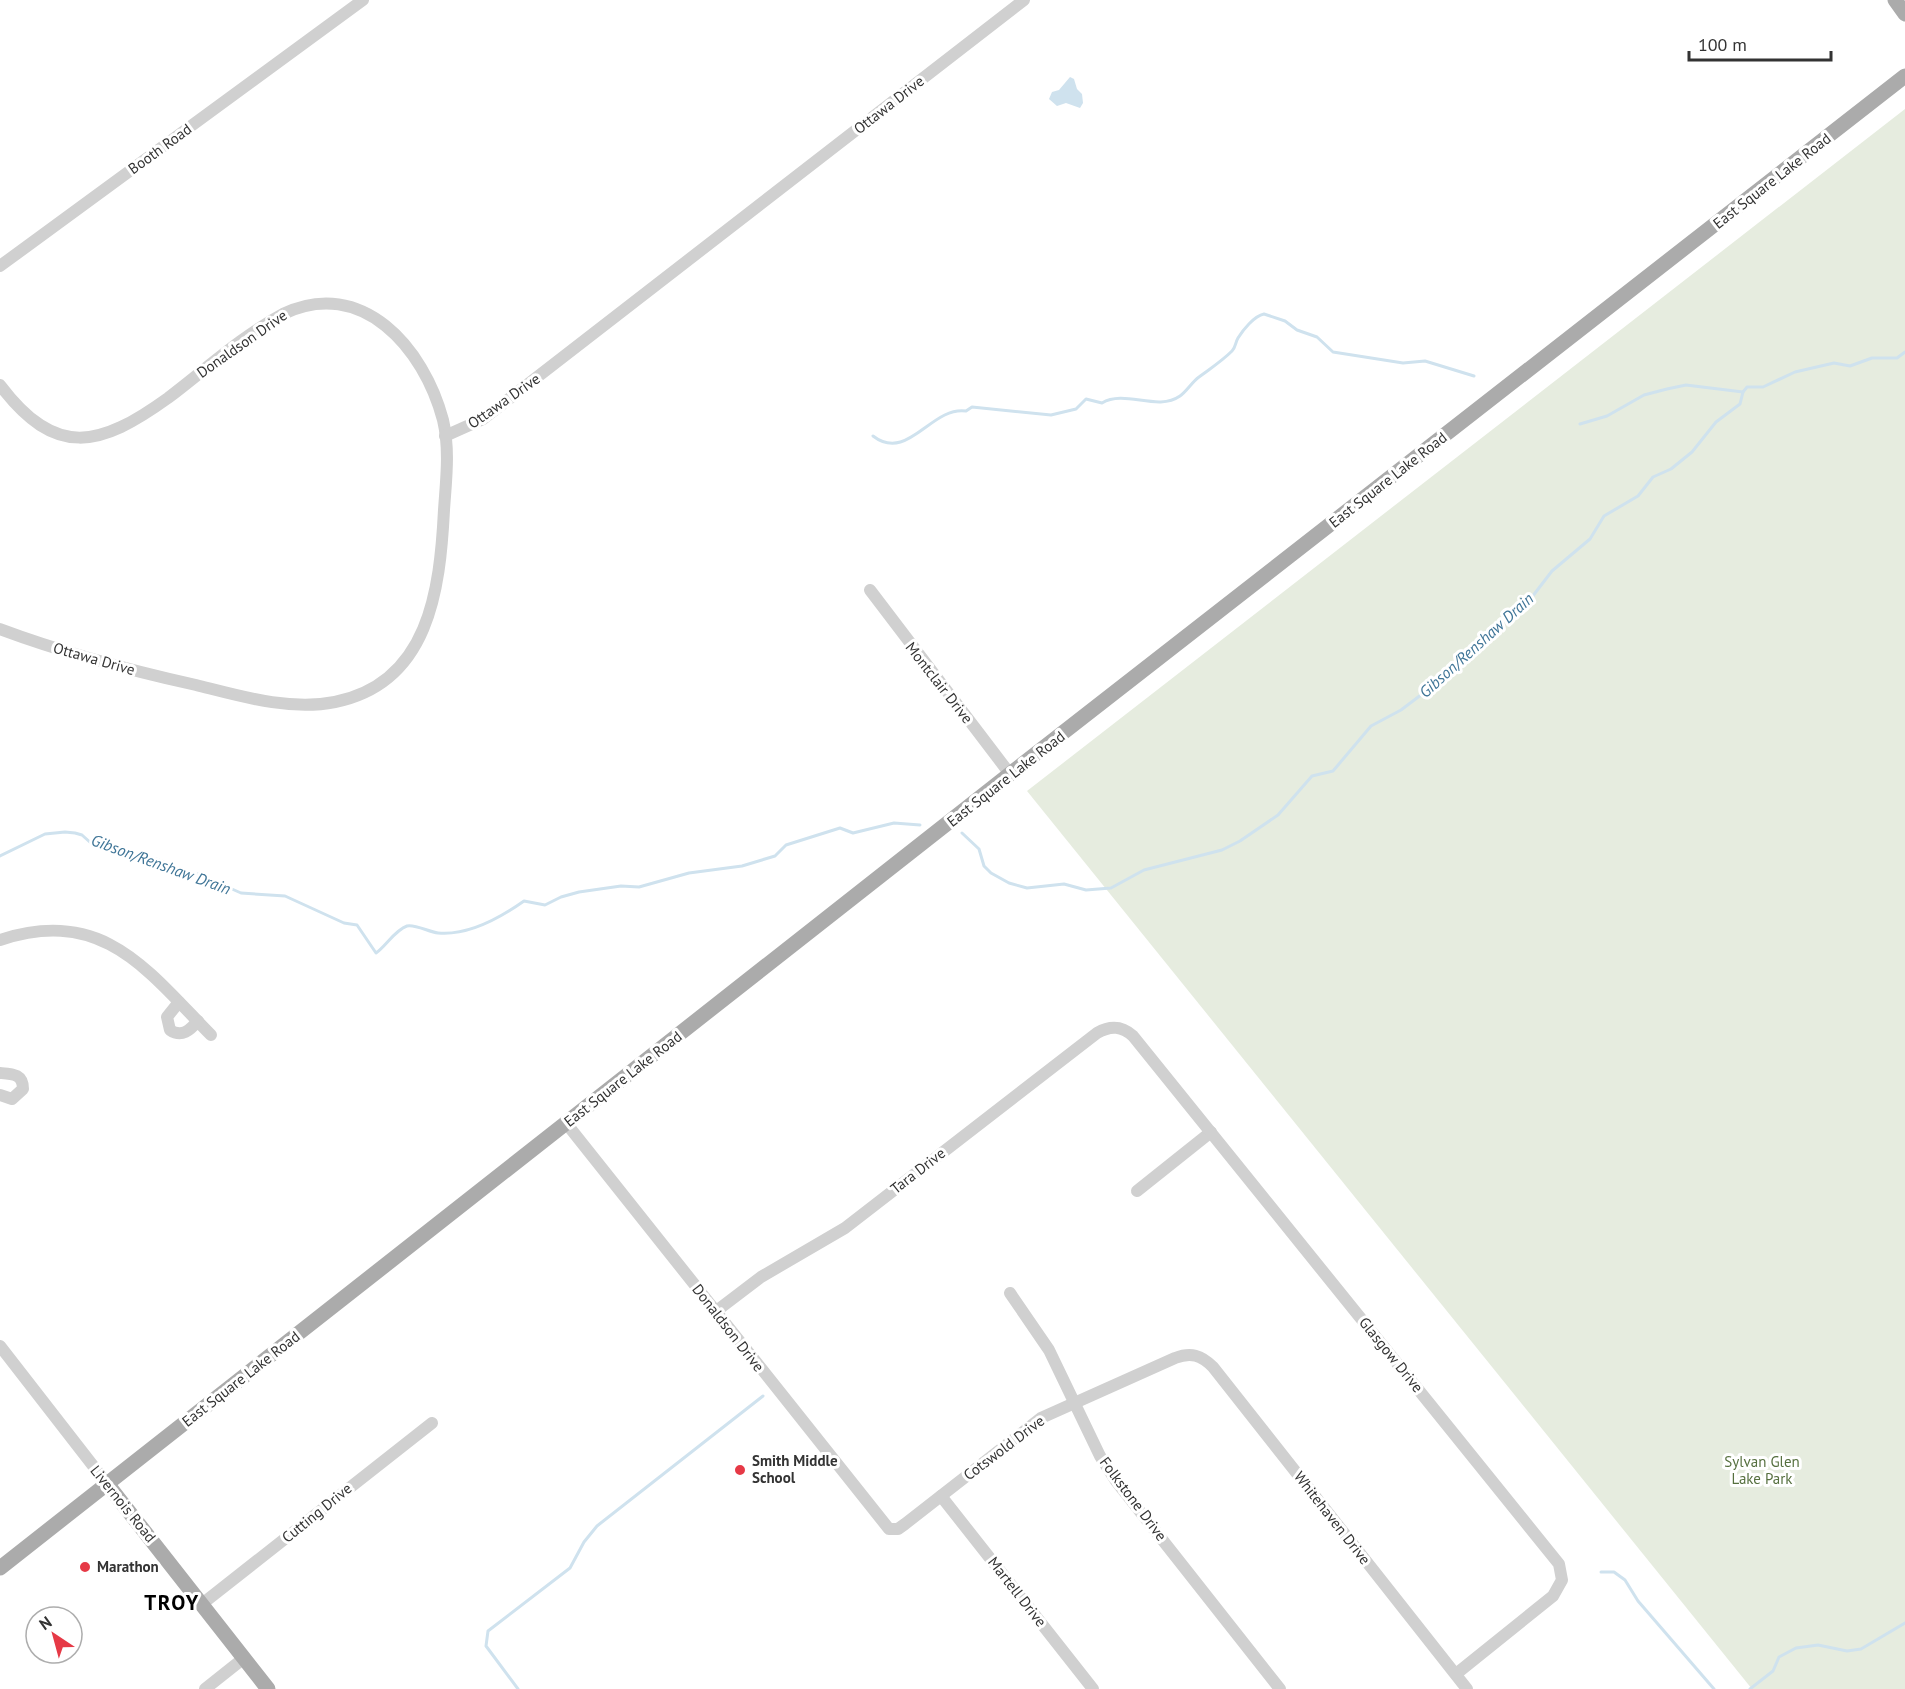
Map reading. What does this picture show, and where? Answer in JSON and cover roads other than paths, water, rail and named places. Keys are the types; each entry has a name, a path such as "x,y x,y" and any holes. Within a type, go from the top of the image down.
{"main road":[{"path":"1895,0 1905,14"},
{"name":"East Square Lake Road","path":"0,1568 1010,774 1905,76"},
{"name":"Livernois Road","path":"108,1485 268,1689"}],"street":[{"name":"Booth Road","path":"0,266 363,0"},
{"name":"Ottawa Drive","path":"0,628 102,663 262,700 319,704 356,695 378,684 399,667 417,645 429,618 439,570 448,457 446,436 483,419 1024,0"},
{"name":"Donaldson Drive","path":"0,385 26,415 50,431 82,438 107,434 142,416 275,318 300,306 331,302 360,308 379,319 397,336 413,356 433,393 446,436"},
{"name":"Montclair Drive","path":"870,590 1010,774"},
{"path":"0,940 45,931 72,932 100,940 139,962 211,1035"},
{"path":"179,1002 167,1017 170,1030 177,1034 184,1033 198,1022"},
{"name":"Glasgow Drive","path":"1118,1027 1133,1036 1559,1564 1562,1580 1552,1596 1456,1674"},
{"name":"Tara Drive","path":"715,1312 761,1277 845,1228 1097,1033 1118,1027"},
{"path":"0,1073 17,1075 23,1089 12,1099 0,1095"},
{"name":"Donaldson Drive","path":"566,1123 883,1523 893,1530"},
{"path":"1137,1191 1211,1132"},
{"name":"Folkstone Drive","path":"1010,1293 1048,1350 1100,1456 1116,1481 1280,1689"},
{"name":"Livernois Road","path":"0,1346 108,1485"},
{"name":"Whitehaven Drive","path":"1191,1354 1203,1358 1213,1367 1467,1689"},
{"name":"Cotswold Drive","path":"893,1530 905,1524 1041,1418 1175,1358 1191,1354"},
{"name":"Cutting Drive","path":"202,1604 432,1423"},
{"name":"Martell Drive","path":"941,1496 1093,1689"},
{"path":"205,1689 244,1658"}],"water":[{"path":"1070,77 1074,79 1077,89 1082,94 1083,103 1080,108 1066,103 1057,106 1049,99 1052,92 1059,90"}],"waterway":[{"path":"873,436 886,442 897,443 909,439 942,417 953,412 966,411 972,407 1051,415 1076,409 1086,399 1102,403 1121,398 1151,402 1171,400 1180,396 1196,379 1228,355 1246,327 1256,317 1264,314 1285,321 1297,330 1317,337 1333,352 1403,363 1425,361 1474,376"},
{"name":"Gibson/Renshaw Drain","path":"1580,424 1607,416 1644,395 1667,389 1686,385 1743,392 1747,387 1763,387 1795,372 1834,363 1850,366 1872,358 1897,358 1905,352"},
{"name":"Gibson/Renshaw Drain","path":"962,833 979,849 984,866 991,873 1009,883 1027,888 1064,884 1086,890 1111,888 1144,870 1222,850 1240,841 1278,815 1312,776 1333,771 1371,726 1401,710 1454,670 1485,633 1532,597 1552,571 1590,539 1604,516 1638,496 1653,477 1671,469 1692,452 1716,422 1740,404 1743,392"},
{"name":"Gibson/Renshaw Drain","path":"0,856 45,834 75,833 82,835 92,844 156,859 169,864 178,871 198,874 241,893 285,896 344,923 357,925 376,953 398,931 407,926 438,933 461,932 505,914 524,901 545,905 579,892 621,886 639,887 689,873 742,866 775,856 786,845 840,828 853,833 894,823 920,825"},
{"path":"518,1689 486,1646 488,1631 570,1568 584,1542 597,1526 763,1396"},
{"path":"1601,1572 1614,1572 1625,1580 1638,1601 1714,1689"},
{"path":"1750,1689 1773,1671 1779,1657 1796,1648 1818,1645 1847,1651 1861,1649 1905,1623"}],"place":[{"name":"Smith Middle School","path":"740,1470"},
{"name":"Marathon","path":"85,1567"}],"district":[{"name":"TROY","path":"172,1603"}],"park label":[{"name":"Sylvan Glen Lake Park","path":"1762,1470"}]}
